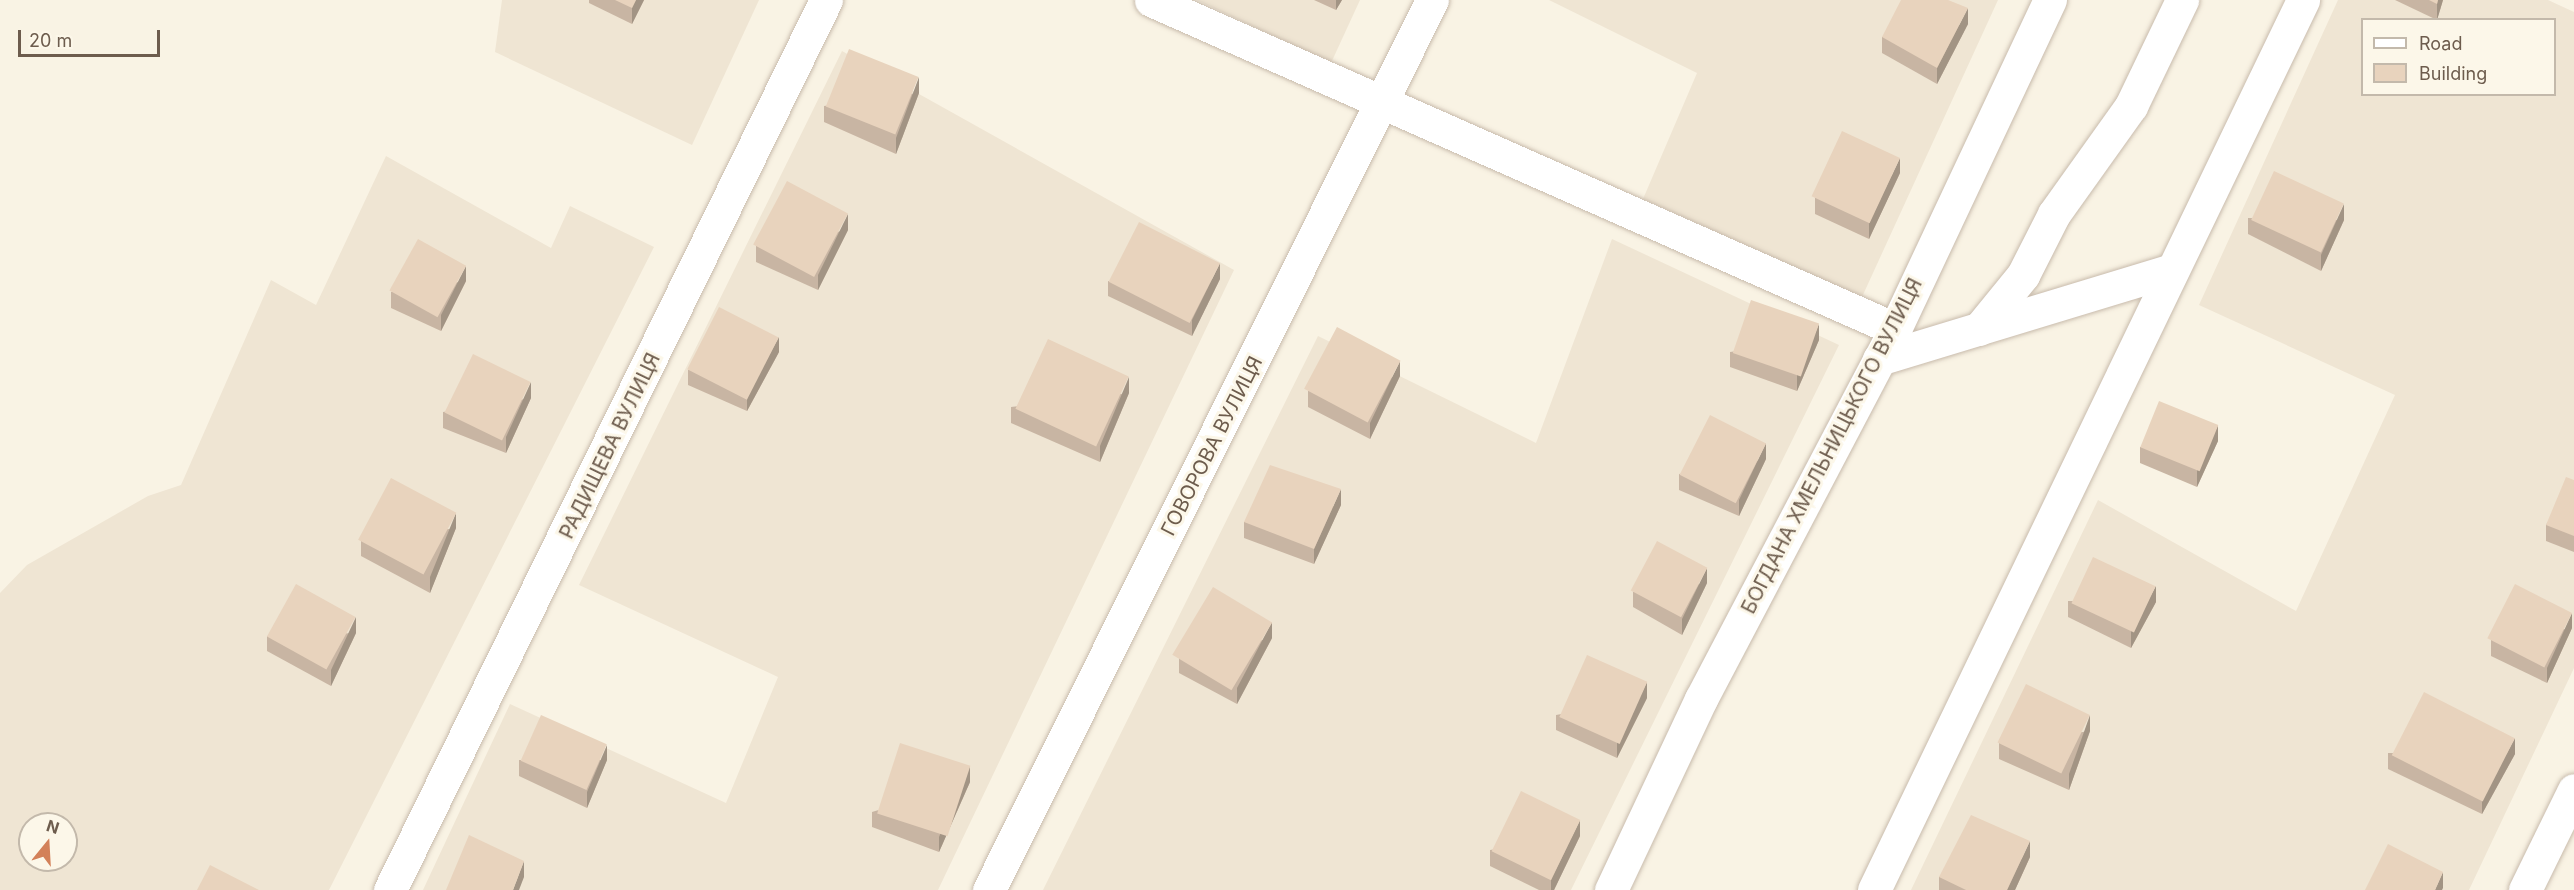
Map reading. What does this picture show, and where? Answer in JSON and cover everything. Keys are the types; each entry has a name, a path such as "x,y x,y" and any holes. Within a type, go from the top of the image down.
{"street":[{"name":"РАДИЩЕВА ВУЛИЦЯ","path":"390,890 826,0"},
{"path":"1151,0 1382,106 1895,329"},
{"name":"ГОВОРОВА ВУЛИЦЯ","path":"989,890 1382,106 1432,0"},
{"name":"БОГДАНА ХМЕЛЬНИЦЬКОГО ВУЛИЦЯ","path":"1611,890 1701,699 1895,329 2050,0"},
{"path":"1979,329 2023,275 2054,213 2131,106 2182,0"},
{"path":"1874,890 2303,0"},
{"path":"1879,359 2172,270"},
{"path":"2525,890 2574,790"}],"shaded area":[{"path":"502,0 759,0 692,145 495,52"},
{"path":"1197,0 1360,0 1331,63"},
{"path":"1549,0 1998,0 1862,297 1643,199 1697,73"},
{"path":"2338,0 2548,0 2574,12 2574,668 2469,890 1911,890 2098,500 2296,611 2395,395 2199,305"},
{"path":"842,51 1234,270 938,890 423,890 510,704 726,803 778,677 579,585"},
{"path":"386,156 551,248 570,206 654,247 329,890 0,890 0,593 27,565 148,496 181,485 271,280 316,305"},
{"path":"1612,239 1839,345 1571,890 1043,890 1318,336 1536,443"}],"building":[{"path":"615,0 636,0 632,8"},
{"path":"1901,0 1948,0 1968,8 1937,68 1882,37"},
{"path":"849,49 919,77 895,135 826,106"},
{"path":"1842,131 1900,158 1870,223 1812,196"},
{"path":"2274,171 2344,204 2321,252 2251,220"},
{"path":"787,181 848,213 814,277 753,245"},
{"path":"1139,222 1220,263 1190,323 1109,282"},
{"path":"418,239 466,266 438,317 389,291"},
{"path":"1751,300 1819,323 1801,376 1733,353"},
{"path":"719,307 779,337 747,400 687,369"},
{"path":"1337,327 1401,361 1368,423 1304,389"},
{"path":"1048,339 1129,377 1096,446 1015,409"},
{"path":"473,354 531,382 502,440 445,412"},
{"path":"2159,401 2218,425 2200,471 2140,447"},
{"path":"1710,415 1766,444 1736,503 1680,475"},
{"path":"1270,465 1341,489 1314,549 1244,522"},
{"path":"2566,477 2574,480 2574,536 2546,525"},
{"path":"391,478 456,513 423,575 358,540"},
{"path":"1657,541 1707,568 1681,617 1631,590"},
{"path":"2093,557 2156,586 2134,632 2071,603"},
{"path":"296,584 355,617 326,669 267,636"},
{"path":"2515,584 2572,613 2544,667 2487,638"},
{"path":"1213,587 1272,623 1231,690 1172,655"},
{"path":"1587,655 1647,682 1620,744 1559,717"},
{"path":"2026,684 2090,715 2061,774 1998,742"},
{"path":"2424,692 2515,738 2483,802 2392,755"},
{"path":"541,715 607,744 586,790 521,761"},
{"path":"900,743 970,766 948,836 877,813"},
{"path":"1521,791 1580,820 1551,880 1492,851"},
{"path":"1971,815 2030,841 2007,890 1966,890 1939,877"},
{"path":"469,835 524,861 513,890 446,890"},
{"path":"2388,844 2443,872 2435,890 2365,890"},
{"path":"210,865 259,890 197,890"}]}
